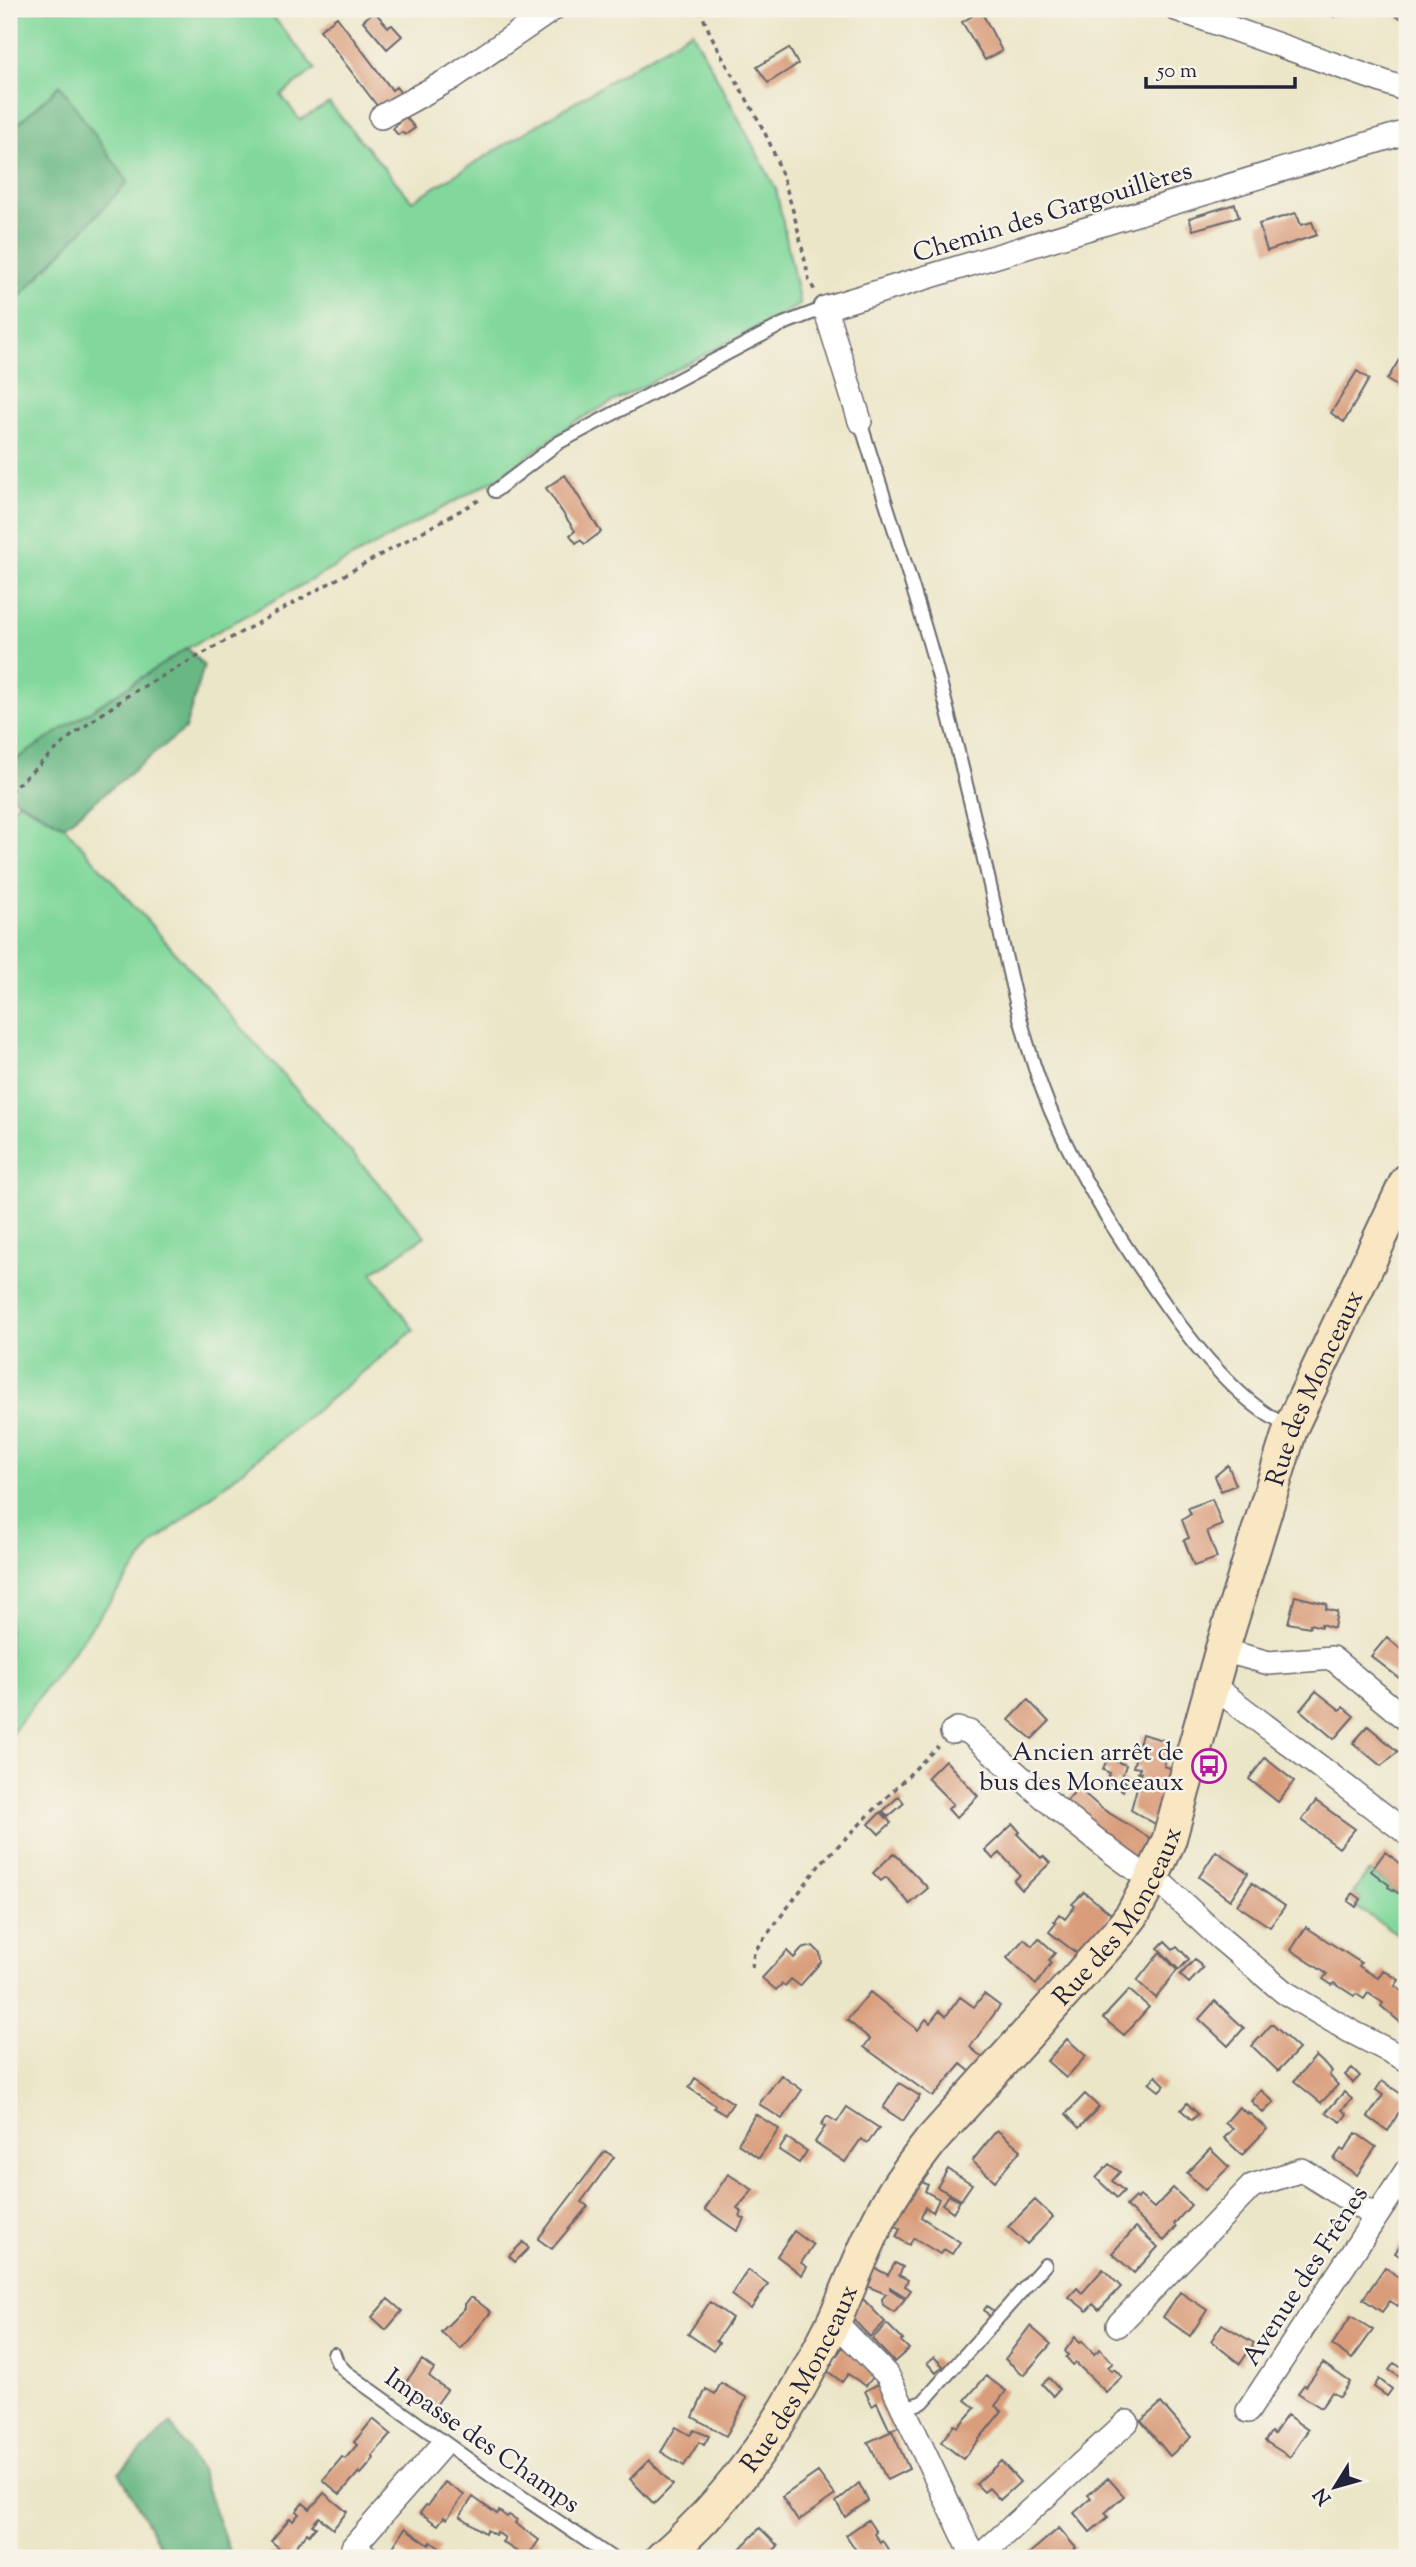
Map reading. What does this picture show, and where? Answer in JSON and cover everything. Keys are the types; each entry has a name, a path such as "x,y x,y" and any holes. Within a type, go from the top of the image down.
{"main road":[{"name":"Rue des Monceaux","path":"662,2558 695,2528 746,2470 792,2401 832,2323 886,2206 912,2165 1119,1932 1152,1880 1169,1839 1222,1650 1291,1427 1407,1181"}],"street":[{"path":"381,117 452,78 528,16 553,9"},
{"path":"1176,9 1407,90"},
{"name":"Chemin des Gargouillères","path":"825,308 1407,132"},
{"path":"825,308 860,421"},
{"path":"1222,1650 1269,1663 1332,1658 1407,1720"},
{"path":"1213,1686 1407,1833"},
{"path":"952,1732 957,1729 968,1732 1112,1853 1152,1880 1161,1883 1221,1939 1284,1992 1350,2031 1407,2060"},
{"path":"1118,2325 1252,2186 1302,2170 1376,2217"},
{"name":"Avenue des Frênes","path":"1248,2411 1407,2170"},
{"path":"832,2323 841,2328 888,2376 976,2558 1127,2422"},
{"path":"355,2554 440,2448"}],"lane":[{"path":"495,491 558,443 783,324 825,308"},
{"path":"860,421 937,672 973,811 1020,1018 1035,1070 1051,1110 1095,1198 1140,1269 1193,1343 1256,1406 1291,1427"},
{"path":"905,2408 923,2402 1045,2265"},
{"name":"Impasse des Champs","path":"334,2354 346,2372 612,2558"}],"path":[{"path":"700,9 773,150 789,195 809,280 825,308"},
{"path":"9,792 70,737 130,694 495,491"},
{"path":"752,1968 754,1952 821,1863 952,1732"}],"green space":[{"path":"9,9 151,9 155,14 163,9 267,9 315,69 281,95 300,120 329,103 412,201 692,31 776,189 800,305 576,421 501,476 187,648 9,764"},
{"path":"60,85 128,182 9,308 9,132"},
{"path":"187,648 204,666 185,729 64,826 9,796 9,764"},
{"path":"19,802 64,826 425,1236 372,1273 414,1330 153,1544 9,1737 9,811"},
{"path":"1369,1871 1396,1893 1398,1891 1407,1898 1407,1940 1356,1907 1361,1899 1353,1893"},
{"path":"171,2423 201,2472 230,2554 224,2558 167,2558 119,2472"}],"building":[{"path":"1338,9 1335,17 1320,11"},
{"path":"1383,9 1407,9 1407,20 1397,17 1398,15"},
{"path":"374,11 388,27 392,25 402,36 387,49 363,21"},
{"path":"981,11 1002,51 985,60 962,22"},
{"path":"337,17 392,90 396,87 403,96 381,111 320,30"},
{"path":"789,48 798,64 768,83 757,67"},
{"path":"401,111 415,128 405,135 402,132 398,135 393,129 399,122 394,116"},
{"path":"1235,204 1239,217 1193,230 1189,218"},
{"path":"1296,213 1301,225 1312,222 1317,235 1267,251 1259,224"},
{"path":"1399,360 1407,365 1407,392 1387,380"},
{"path":"1357,371 1369,379 1344,422 1331,413"},
{"path":"565,475 601,532 585,544 580,540 576,543 570,535 575,531 546,488"},
{"path":"1228,1465 1236,1485 1221,1491 1215,1476"},
{"path":"1212,1499 1222,1525 1207,1531 1217,1558 1194,1566 1184,1540 1189,1538 1182,1520 1191,1514 1188,1508"},
{"path":"1295,1596 1327,1604 1326,1609 1337,1612 1334,1628 1321,1624 1321,1627 1310,1624 1310,1627 1288,1623"},
{"path":"1387,1637 1407,1655 1407,1668 1399,1678 1371,1656"},
{"path":"1316,1691 1340,1710 1343,1707 1354,1716 1334,1739 1300,1710"},
{"path":"1028,1700 1049,1722 1032,1739 1009,1720"},
{"path":"1368,1726 1398,1752 1381,1766 1353,1743"},
{"path":"1142,1734 1170,1742 1164,1766 1173,1769 1157,1825 1131,1810 1141,1772 1138,1772 1140,1768 1133,1767"},
{"path":"1107,1758 1126,1765 1121,1779 1127,1783 1123,1791 1118,1787 1120,1783 1117,1781 1114,1786 1106,1781 1110,1773 1103,1770"},
{"path":"1265,1758 1294,1781 1278,1802 1249,1779"},
{"path":"945,1760 978,1796 956,1818 948,1809 953,1804 927,1778"},
{"path":"1078,1788 1101,1808 1153,1840 1141,1866 1063,1805"},
{"path":"899,1796 904,1803 888,1817 883,1811"},
{"path":"1316,1801 1355,1829 1339,1848 1302,1820"},
{"path":"881,1812 891,1823 879,1834 869,1824"},
{"path":"1013,1824 1020,1832 1017,1834 1041,1858 1043,1856 1050,1863 1022,1890 1014,1881 1020,1875 1000,1853 993,1859 985,1850"},
{"path":"1216,1851 1248,1873 1230,1900 1199,1877"},
{"path":"1385,1852 1407,1866 1407,1898 1388,1887 1389,1885 1371,1871"},
{"path":"894,1853 928,1888 910,1904 886,1877 881,1881 873,1873"},
{"path":"1252,1883 1285,1906 1270,1927 1237,1905"},
{"path":"1084,1892 1111,1914 1079,1955 1049,1932 1059,1914 1065,1919 1075,1906 1072,1904"},
{"path":"1353,1893 1361,1899 1356,1907 1348,1901"},
{"path":"1306,1927 1361,1963 1359,1966 1378,1978 1383,1970 1399,1980 1395,1986 1407,1995 1407,2028 1381,2006 1383,2003 1368,1993 1364,1999 1334,1983 1332,1985 1323,1979 1327,1974 1291,1950"},
{"path":"1039,1938 1055,1953 1036,1985 1007,1958 1024,1939 1032,1946"},
{"path":"1165,1941 1173,1949 1177,1946 1189,1959 1179,1970 1158,1948"},
{"path":"813,1946 820,1953 821,1962 800,1986 791,1979 776,1990 762,1978 787,1951 794,1958 802,1949"},
{"path":"1160,1952 1177,1970 1156,1998 1137,1981"},
{"path":"1195,1959 1203,1968 1189,1983 1180,1975"},
{"path":"1129,1990 1149,2007 1124,2035 1103,2018"},
{"path":"870,1992 918,2030 926,2019 930,2023 939,2011 946,2016 960,1997 974,2007 984,1994 1000,2006 970,2047 984,2059 972,2073 961,2064 933,2097 864,2047 870,2039 847,2020"},
{"path":"1215,2001 1244,2028 1228,2046 1199,2019"},
{"path":"1272,2024 1299,2049 1278,2071 1252,2046"},
{"path":"1067,2039 1086,2056 1066,2078 1047,2061"},
{"path":"1316,2056 1332,2071 1329,2075 1338,2085 1321,2103 1294,2081"},
{"path":"1352,2068 1360,2076 1353,2083 1345,2075"},
{"path":"781,2075 802,2090 782,2119 759,2104"},
{"path":"1156,2076 1165,2085 1159,2091 1149,2083"},
{"path":"695,2078 733,2103 725,2115 689,2088"},
{"path":"1382,2081 1407,2098 1388,2131 1368,2117 1383,2095 1376,2090"},
{"path":"899,2083 920,2096 903,2121 883,2108"},
{"path":"1261,2090 1274,2102 1263,2113 1251,2101"},
{"path":"1344,2092 1352,2099 1342,2110 1347,2114 1341,2122 1326,2112"},
{"path":"1085,2094 1099,2107 1079,2128 1066,2114"},
{"path":"1187,2103 1198,2114 1192,2120 1181,2110"},
{"path":"847,2107 879,2128 868,2143 861,2139 845,2162 815,2142 825,2127 821,2125 827,2116 837,2122"},
{"path":"1239,2107 1267,2129 1242,2155 1224,2138 1233,2129 1225,2123"},
{"path":"755,2114 779,2129 759,2158 738,2144"},
{"path":"997,2130 1021,2150 995,2181 972,2161"},
{"path":"1356,2133 1376,2147 1357,2175 1334,2159 1341,2149 1344,2151"},
{"path":"787,2138 807,2151 799,2163 779,2150"},
{"path":"1210,2149 1229,2167 1205,2190 1187,2173"},
{"path":"605,2151 614,2157 581,2202 588,2206 552,2249 538,2239"},
{"path":"1109,2164 1120,2172 1112,2181 1124,2191 1117,2198 1096,2178"},
{"path":"948,2169 972,2184 961,2200 937,2187"},
{"path":"728,2174 753,2190 737,2208 742,2212 740,2216 745,2219 737,2231 705,2209"},
{"path":"917,2179 928,2185 925,2191 939,2199 933,2212 925,2207 921,2217 960,2242 952,2254 944,2249 940,2254 914,2238 909,2245 896,2237 900,2229 894,2225"},
{"path":"1173,2188 1191,2205 1174,2224 1176,2227 1164,2241 1126,2206 1140,2196 1154,2208"},
{"path":"948,2195 960,2201 953,2212 942,2204"},
{"path":"1035,2200 1053,2217 1027,2244 1008,2227"},
{"path":"1136,2227 1158,2247 1134,2273 1112,2253"},
{"path":"794,2231 813,2245 801,2263 807,2267 802,2275 777,2256"},
{"path":"1407,2235 1407,2261 1395,2253"},
{"path":"523,2242 529,2248 515,2262 509,2256"},
{"path":"895,2263 903,2267 899,2275 908,2280 905,2286 911,2290 906,2297 890,2287 905,2299 894,2312 883,2305 882,2299 886,2294 864,2285 873,2267 888,2275"},
{"path":"1385,2267 1404,2281 1407,2292 1398,2306 1390,2301 1382,2312 1363,2299"},
{"path":"1103,2269 1121,2287 1099,2310 1093,2304 1087,2311 1069,2297 1077,2288 1082,2293"},
{"path":"748,2270 768,2284 751,2309 731,2295"},
{"path":"1180,2292 1207,2310 1190,2336 1163,2317"},
{"path":"470,2298 491,2312 461,2349 441,2332 465,2308"},
{"path":"388,2299 402,2311 386,2330 372,2317"},
{"path":"863,2299 885,2322 870,2337 850,2316"},
{"path":"710,2302 732,2318 716,2341 719,2343 713,2351 688,2334"},
{"path":"987,2306 994,2312 990,2317 984,2310"},
{"path":"1351,2316 1373,2330 1352,2359 1332,2345"},
{"path":"887,2324 909,2349 894,2362 872,2339"},
{"path":"1222,2324 1254,2343 1240,2364 1211,2341"},
{"path":"1030,2326 1051,2344 1024,2375 1005,2359"},
{"path":"1075,2337 1094,2354 1100,2349 1113,2363 1108,2367 1122,2377 1106,2392 1066,2357 1068,2355 1065,2351"},
{"path":"843,2347 877,2372 866,2386 848,2374 842,2382 826,2370"},
{"path":"934,2357 943,2366 936,2373 927,2363"},
{"path":"422,2360 434,2369 429,2376 447,2390 433,2409 403,2386"},
{"path":"1323,2363 1350,2382 1340,2397 1332,2392 1321,2408 1298,2393"},
{"path":"1394,2363 1405,2370 1400,2377 1389,2370"},
{"path":"986,2376 1006,2391 995,2406 1002,2411 963,2459 941,2442 954,2425 958,2427 975,2408 965,2400"},
{"path":"1049,2378 1059,2389 1053,2396 1042,2384"},
{"path":"1379,2379 1392,2389 1387,2396 1374,2387"},
{"path":"884,2381 905,2424 890,2431 877,2403 872,2406 865,2391"},
{"path":"721,2383 747,2398 726,2436 693,2417 706,2389 715,2394"},
{"path":"1161,2403 1191,2437 1170,2456 1141,2421"},
{"path":"1287,2415 1308,2430 1290,2457 1265,2441 1271,2432 1274,2434"},
{"path":"373,2419 391,2434 372,2456 374,2458 368,2466 361,2474 359,2472 340,2494 323,2480 342,2457 345,2459 357,2445 354,2442"},
{"path":"676,2427 690,2435 694,2430 709,2436 704,2445 699,2442 684,2466 661,2452"},
{"path":"892,2431 909,2469 887,2480 868,2442"},
{"path":"649,2460 673,2485 654,2504 630,2479"},
{"path":"1001,2461 1020,2482 1000,2500 989,2488 984,2492 976,2484"},
{"path":"818,2472 835,2495 798,2521 782,2497"},
{"path":"1108,2478 1124,2496 1105,2513 1108,2517 1090,2532 1074,2513 1091,2498 1088,2495"},
{"path":"445,2482 464,2495 447,2519 444,2517 438,2525 420,2513"},
{"path":"859,2483 868,2501 845,2517 836,2502"},
{"path":"324,2493 347,2512 333,2529 319,2517 312,2525 316,2527 309,2535 307,2533 288,2556 291,2558 266,2558 270,2553 273,2556 279,2548 271,2541 290,2518 293,2521 299,2514 296,2511 303,2503 310,2509"},
{"path":"473,2497 497,2514 499,2511 517,2520 515,2523 539,2540 527,2558 502,2542 505,2538 497,2532 495,2535 487,2530 485,2533 460,2516"},
{"path":"868,2520 876,2532 874,2534 880,2542 882,2540 893,2557 861,2558 846,2535"},
{"path":"405,2528 429,2545 431,2542 440,2548 436,2554 443,2558 410,2558 393,2547"},
{"path":"760,2528 778,2546 766,2558 733,2558 732,2557"},
{"path":"1059,2528 1076,2548 1064,2558 1026,2556"}],"place":[{"name":"Ancien arrêt de bus des Monceaux","path":"1209,1766"}]}
